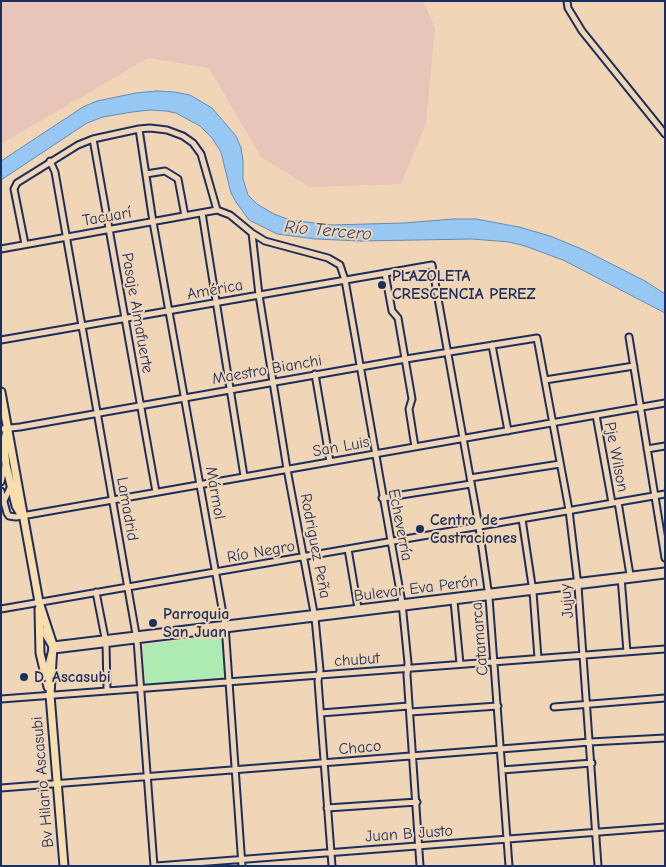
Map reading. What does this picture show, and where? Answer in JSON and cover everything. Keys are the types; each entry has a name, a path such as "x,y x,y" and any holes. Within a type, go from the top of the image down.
{"main road":[{"path":"1,392 4,429 22,506 22,516 39,602 53,648 50,695"},
{"path":"4,429 2,442 10,488 16,506 22,516"},
{"path":"1,486 16,492 22,506"},
{"path":"39,602 40,653 50,695"},
{"name":"Bv Hilario Ascasubi","path":"50,695 64,866"}],"street":[{"path":"567,1 568,8 582,31 665,134"},
{"path":"25,244 15,186 78,144 93,139 150,128 167,130 183,136 193,144 201,154 217,210 230,215 252,233 266,241 337,262 340,265 345,280"},
{"name":"Mármol","path":"139,129 168,311 201,484 225,627 242,863"},
{"name":"Pasaje Almafuerte","path":"93,139 156,492"},
{"name":"Lamadrid","path":"50,161 55,172 137,638 155,866"},
{"path":"146,174 165,171 178,179 185,216"},
{"name":"Tacuarí","path":"1,249 217,210"},
{"path":"202,213 244,476"},
{"name":"Rodriguez Peña","path":"252,233 259,295 287,469 315,616 332,866"},
{"name":"América","path":"1,340 432,265"},
{"name":"Catamarca","path":"432,265 479,526 489,595 509,866"},
{"path":"385,273 392,311 398,318 406,359 412,398 409,409 414,447"},
{"name":"Echeverría","path":"345,280 402,605 408,668 420,866"},
{"path":"629,337 665,558"},
{"name":"Maestro Bianchi","path":"4,429 316,374 537,338"},
{"name":"Jujuy","path":"537,338 569,510 578,584 598,866"},
{"path":"492,345 508,431"},
{"path":"545,380 634,366"},
{"path":"316,374 330,462"},
{"name":"San Luis","path":"22,516 665,403"},
{"name":"Pje Wilson","path":"596,415 630,575"},
{"path":"647,449 665,446"},
{"path":"382,498 560,464"},
{"path":"1,482 6,465"},
{"path":"2,504 10,488"},
{"path":"1,491 2,504 9,516 16,518 22,516"},
{"name":"Río Negro","path":"1,609 665,494"},
{"path":"522,519 533,589 538,658"},
{"path":"348,550 358,608"},
{"name":"Bulevar Eva Perón","path":"621,579 630,575 665,571"},
{"name":"Bulevar Eva Perón","path":"53,648 533,589 665,575"},
{"path":"621,579 627,652"},
{"path":"96,592 105,641 107,690"},
{"name":"Bulevar Eva Perón","path":"315,616 358,608 454,601 489,595"},
{"path":"454,601 460,664"},
{"path":"39,622 45,637 53,648 46,676"},
{"name":"chubut","path":"1,699 665,649"},
{"path":"554,707 665,698"},
{"path":"321,713 498,706"},
{"name":"Chaco","path":"1,788 590,742 665,738"},
{"path":"502,770 592,763"},
{"path":"327,808 417,802"},
{"name":"Juan B Justo","path":"155,866 242,863 331,851 665,827"}],"shaded area":[{"path":"1,1 423,1 435,28 426,123 401,184 309,187 261,157 209,68 148,58 1,144"}],"green space":[{"path":"222,635 225,677 145,684 143,645"}],"water":[{"name":"Río Tercero","path":"157,91 190,95 212,108 236,136 241,148 243,179 248,195 257,204 274,214 290,220 331,225 476,219 519,227 550,236 584,250 645,281 665,294 665,313 563,260 509,242 472,239 361,241 315,239 277,234 249,220 231,193 221,152 212,138 200,126 176,113 150,110 132,112 103,117 87,123 1,180 1,161 83,107 97,101"}],"place":[{"name":"PLAZOLETA CRESCENCIA PEREZ","path":"382,285"},
{"name":"Centro de Castraciones","path":"420,529"},
{"name":"Parroquia San Juan","path":"153,623"},
{"name":"D. Ascasubi","path":"24,677"}]}
